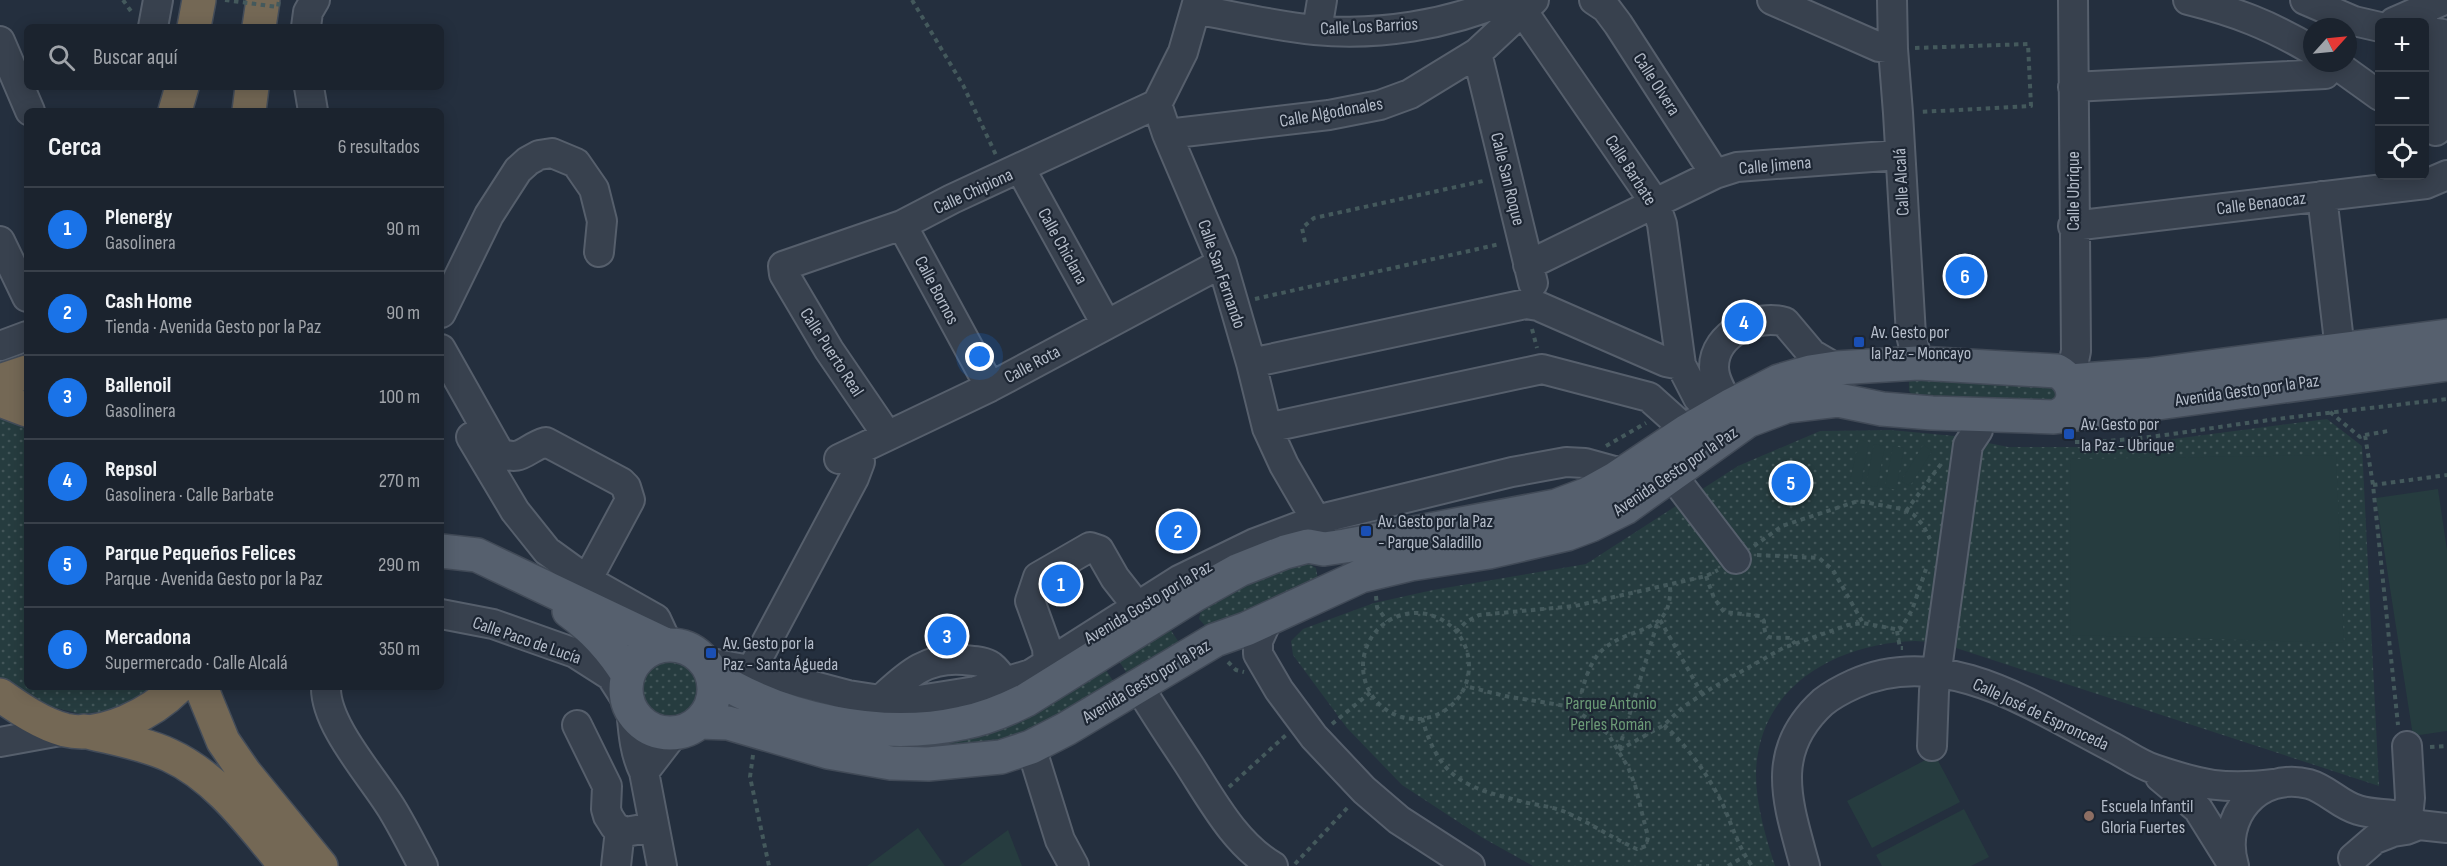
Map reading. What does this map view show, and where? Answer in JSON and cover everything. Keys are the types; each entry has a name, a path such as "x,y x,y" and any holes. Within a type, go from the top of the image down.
{"highway":[{"path":"195,24 200,0"},
{"path":"259,24 262,0"},
{"path":"178,108 181,90"},
{"path":"249,108 252,90"},
{"path":"0,381 24,373"},
{"path":"0,400 24,409"},
{"path":"75,730 119,724 138,717 166,699 175,690"},
{"path":"202,690 223,741 245,773 321,866"},
{"path":"0,695 25,713 75,730 168,754 201,772 230,800 286,866"}],"main road":[{"name":"Avenida Gesto por la Paz","path":"727,675 760,701 811,718 846,725 907,729 962,723 1000,712 1015,691 1239,570 1285,552 1308,546 1320,534 1556,506 1588,494 1725,409 1779,381 1809,372 1918,363 2049,370 2064,375 2070,381 2148,375 2447,336"},
{"path":"1918,363 1904,372 1899,387 1905,403 1919,411"},
{"name":"Avenida Gesto por la Paz","path":"687,728 728,723 828,752 891,763 928,764 1001,757 1031,747 1066,729 1138,685 1221,639 1361,576 1411,564 1489,552 1567,534 1625,508 1747,421 1787,406 1838,400 1882,409 2054,417 2447,364"},
{"path":"2054,417 2061,415 2072,403 2070,381"},
{"path":"1320,534 1337,569 1336,577 1328,591"},
{"path":"444,537 477,555 667,645"},
{"path":"444,551 477,555"},
{"path":"444,563 462,565 503,579 563,607 589,626 612,650 637,717 653,730 687,728 708,712 715,687 727,675 695,652 682,646 655,647 634,663 630,696"},
{"path":"1196,594 1187,608 1188,624 1199,636 1221,639"}],"street":[{"path":"154,24 158,0"},
{"path":"306,24 308,12 315,0"},
{"path":"1317,30 1322,0"},
{"name":"Calle Olvera","path":"1593,0 1606,8 1715,174"},
{"path":"1772,0 1879,47 1893,49"},
{"name":"Calle Alcalá","path":"1892,0 1911,335 1918,363"},
{"name":"Calle Ubrique","path":"2070,381 2076,351 2073,226 2073,0"},
{"path":"2188,0 2276,28 2303,44"},
{"path":"2305,0 2345,8 2367,25 2375,26"},
{"name":"Calle Los Barrios","path":"1197,5 1278,26 1317,30 1399,28 1519,3"},
{"name":"Calle Algodonales","path":"1167,134 1329,115 1380,105 1410,94 1477,53 1519,3"},
{"name":"Calle Barbate","path":"1519,3 1655,203 1662,224 1681,364 1698,398 1704,405 1725,409"},
{"path":"1157,104 1183,52 1197,5"},
{"path":"2421,16 2428,32 2444,34 2445,57 2436,130"},
{"path":"0,41 29,108"},
{"name":"Calle San Roque","path":"1477,53 1525,252 1532,305"},
{"path":"2073,87 2325,74 2327,72"},
{"path":"2346,72 2375,93"},
{"path":"310,90 312,108"},
{"name":"Calle Chipiona","path":"783,266 902,225 952,199 1157,104"},
{"name":"Calle San Fernando","path":"1157,104 1167,134 1222,263 1267,428 1320,534"},
{"path":"444,307 489,215 518,170 539,155 552,153 576,163 594,189 602,221 599,252"},
{"name":"Calle Jimena","path":"1525,252 1655,203 1715,174 1737,167 1899,155"},
{"name":"Calle Chiclana","path":"1013,172 1106,324"},
{"name":"Calle Benaocaz","path":"2073,226 2426,184 2447,175"},
{"path":"2322,196 2340,350"},
{"name":"Calle Bornos","path":"902,225 990,387"},
{"path":"0,240 24,291"},
{"name":"Calle Rota","path":"727,675 854,478 860,462 849,455 990,387 1222,263"},
{"name":"Calle Puerto Real","path":"783,266 784,274 829,350 887,435"},
{"path":"1251,363 1532,305 1666,362 1681,364"},
{"path":"1725,409 1716,378 1715,357 1719,346 1730,335 1755,321 1775,319 1785,322 1812,354 1836,368"},
{"path":"0,346 24,337"},
{"path":"444,354 499,452 512,457 519,456 546,442 621,482 626,487 630,500 587,580"},
{"path":"1267,428 1542,369 1649,397 1687,431"},
{"path":"444,391 515,511 547,551 587,580 656,619 667,645"},
{"path":"1932,746 1938,661 1973,439"},
{"path":"1672,476 1739,557"},
{"name":"Avenida Gosto por la Paz","path":"1015,691 1031,674 1047,663 1179,580 1255,543 1320,534"},
{"path":"1047,663 1047,648 1030,601 1038,577 1090,547 1095,547 1099,550 1114,578 1137,606"},
{"name":"Calle Paco de Lucía","path":"444,615 493,624 575,653 611,676 630,696"},
{"path":"1268,619 1257,641 1257,654 1279,690 1308,729 1364,790 1399,820 1470,866"},
{"path":"1221,639 1257,654"},
{"path":"846,725 865,714 904,678 926,664 950,659 988,664 1015,691"},
{"name":"Calle José de Espronceda","path":"1804,866 1792,819 1786,777 1796,735 1805,720 1830,696 1868,678 1895,671 1920,670 1938,661 1972,680 2033,706 2152,769 2205,785 2226,788 2287,781 2313,785 2358,810 2447,828"},
{"path":"727,675 881,700"},
{"path":"1138,685 1241,840 1274,866"},
{"path":"327,690 326,698 330,712 340,732 392,809 423,866"},
{"path":"630,696 633,738 638,760 644,772 662,866"},
{"path":"577,725 607,786 608,816 620,830 654,826"},
{"path":"644,772 687,728"},
{"path":"0,742 75,730"},
{"path":"2352,862 2375,839 2413,821 2410,798 2411,742"},
{"path":"1031,747 1060,840 1074,866"},
{"name":"Calle José de Espronceda","path":"2152,769 2164,782 2181,793 2198,809 2234,866"},
{"path":"2234,866 2230,843 2236,818 2251,796 2274,784"},
{"path":"2335,798 2350,819 2355,845 2352,862"},
{"path":"616,866 620,830"}],"path":[{"path":"225,0 278,7 279,0"},
{"path":"912,0 1013,172"},
{"path":"1893,49 2028,44 2031,106 1898,113"},
{"path":"1305,242 1302,228 1314,218 1483,181 1485,192"},
{"path":"1234,304 1525,252"},
{"path":"1532,305 1542,369"},
{"path":"2330,412 2360,437 2388,431"},
{"path":"2365,435 2373,485 2396,722 2411,742 2447,746"},
{"path":"1906,511 1946,458 1973,439"},
{"path":"2373,485 2447,475"},
{"path":"1456,632 1466,622 1479,615 1575,606 1706,576 1739,557 1782,526 1858,501 1880,503 1914,515 1923,525 1931,544"},
{"path":"1739,557 1819,558 1833,570 1863,623"},
{"path":"1618,750 1664,725 1683,707 1702,694 1783,648 1848,625 1863,623 1897,631 1904,626 1912,610 1927,566"},
{"path":"1706,576 1714,598 1724,612 1760,616 1764,621 1765,634 1774,639 1791,638 1795,644"},
{"path":"1618,750 1658,622 1668,609 1670,585"},
{"path":"1378,590 1377,607 1387,622"},
{"path":"1423,613 1441,620 1456,632 1467,654 1469,667 1465,686 1455,702 1445,710 1422,718 1397,715 1386,709 1371,693 1365,677 1365,652 1374,635 1387,622 1398,616 1423,613"},
{"path":"1658,622 1702,694"},
{"path":"1577,710 1595,658 1606,646 1658,622"},
{"path":"1897,631 1900,648 1938,661"},
{"path":"1422,718 1428,739 1438,758 1447,771 1459,781 1510,798 1562,811 1640,850 1647,844 1645,821 1635,785 1608,734 1572,707 1505,696 1465,686"},
{"path":"1213,801 1308,729 1371,693"},
{"path":"1664,725 1684,743 1712,785 1752,866"},
{"path":"753,754 750,777 769,866"},
{"path":"1294,866 1364,790"},
{"path":"1728,866 1745,855"},
{"path":"1697,866 1709,866"}],"green space":[{"path":"1914,376 2052,380 2059,402 1914,397 1909,391 1909,382"},
{"path":"0,415 24,423 24,690 150,690 132,703 109,711 80,714 41,704 0,677"},
{"name":"Parque Antonio Perles Román","path":"2327,419 2362,446 2379,786 1947,645 1923,641 1889,643 1838,658 1815,670 1795,685 1778,704 1766,727 1758,753 1756,781 1763,825 1775,866 1533,866 1483,838 1402,785 1347,728 1293,655 1291,641 1303,629 1374,603 1433,590 1586,564 1738,466 1820,431 1891,430 1954,436 2008,447 2112,447"},
{"path":"1859,440 1869,442 1861,484 1850,481"},
{"path":"1874,444 1885,446 1877,487 1866,485"},
{"path":"1923,445 1932,451 1910,486 1901,481"},
{"path":"1893,446 1904,448 1896,490 1885,487"},
{"path":"2336,455 2344,643 2071,635 2070,459"},
{"path":"2438,489 2447,550 2447,731 2413,736 2376,498"},
{"path":"1295,561 1306,562 1316,568 1318,580 1209,630 1199,619 1202,606"},
{"path":"1168,626 1182,647 1130,678 1117,658"},
{"path":"669,660 689,668 697,688 689,708 669,716 649,708 641,688 649,668"},
{"path":"1104,667 1117,687 1013,745 891,752 720,709 725,697 915,745 957,741 995,728"},
{"path":"1935,755 1960,802 1872,848 1847,801"},
{"path":"1964,809 1989,857 1971,866 1882,866 1876,855"},
{"path":"918,828 945,866 867,866"},
{"path":"1008,830 1022,866 959,866"}],"place":[{"name":"Mercadona","path":"1965,276"},
{"name":"Repsol","path":"1744,322"},
{"name":"Av. Gesto por la Paz - Moncayo","path":"1859,342"},
{"name":"Av. Gesto por la Paz - Ubrique","path":"2069,434"},
{"name":"Parque Pequeños Felices","path":"1791,483"},
{"name":"Cash Home","path":"1178,531"},
{"name":"Av. Gesto por la Paz - Parque Saladillo","path":"1366,531"},
{"name":"Plenergy","path":"1061,584"},
{"name":"Ballenoil","path":"947,636"},
{"name":"Av. Gesto por la Paz - Santa Águeda","path":"711,653"},
{"name":"Escuela Infantil Gloria Fuertes","path":"2089,816"}]}
